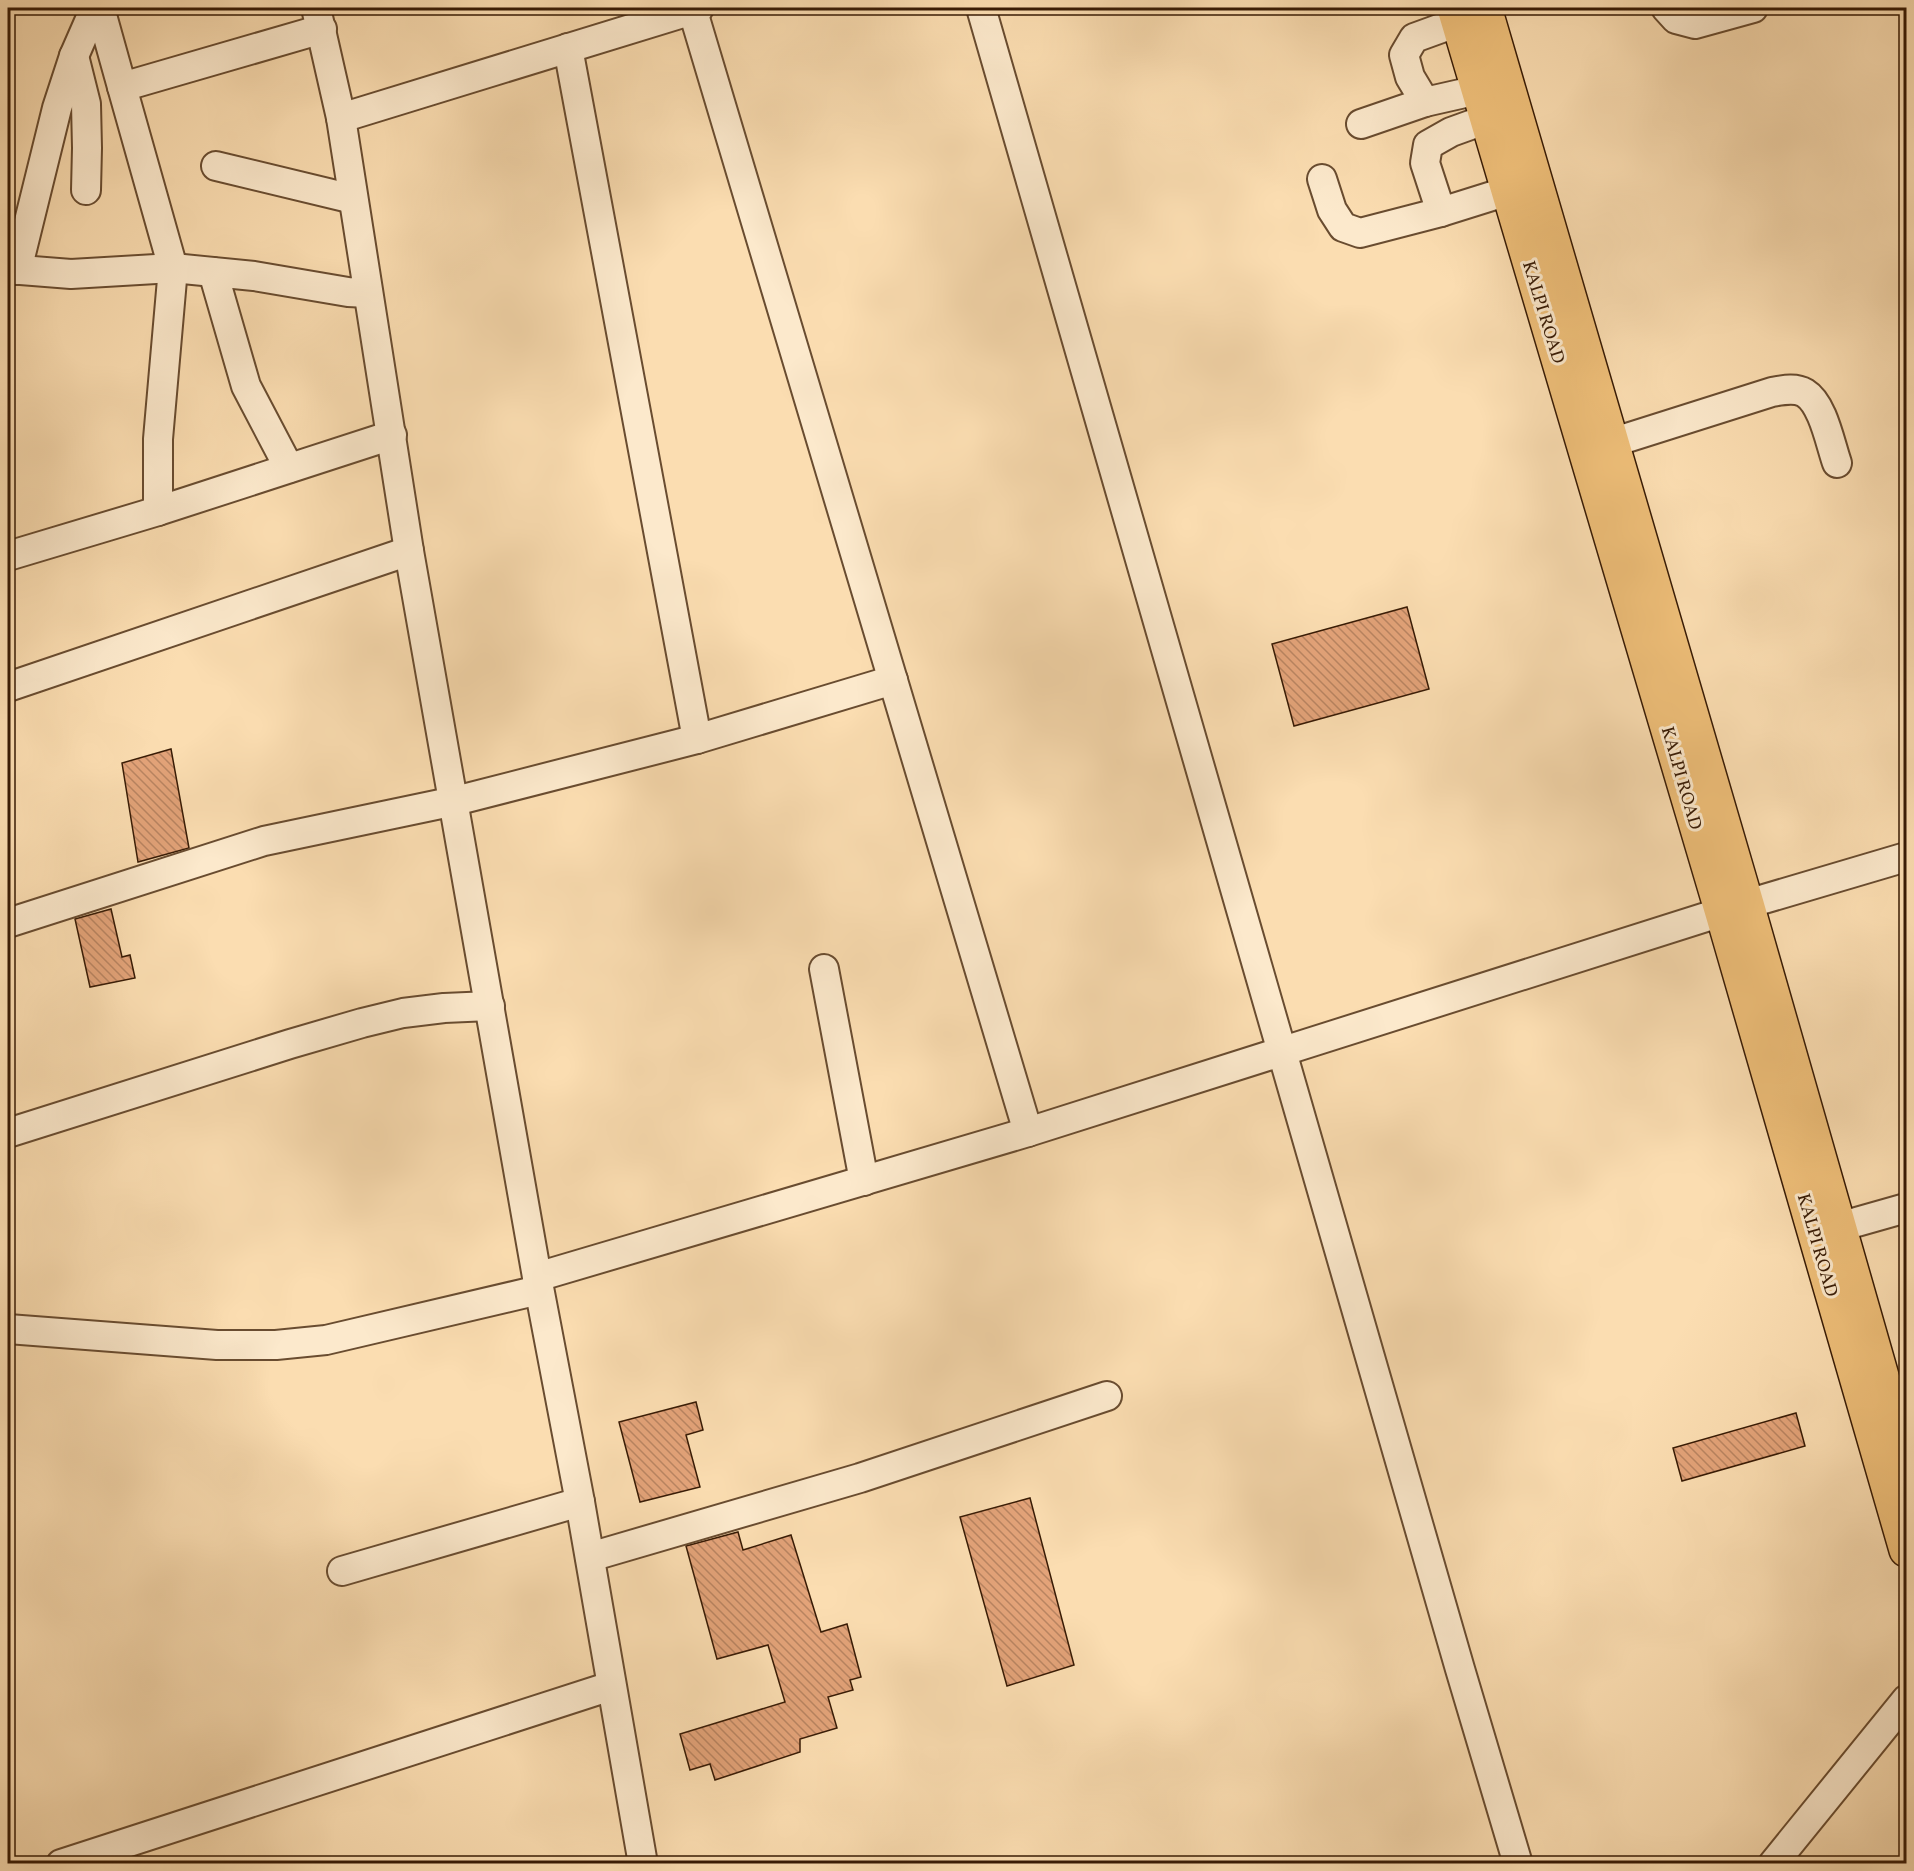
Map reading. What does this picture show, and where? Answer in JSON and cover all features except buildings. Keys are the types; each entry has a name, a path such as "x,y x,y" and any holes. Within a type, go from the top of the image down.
{"main road":[{"name":"KALPI ROAD","path":"1466,12 1489,100 1508,191 1599,447"},
{"name":"KALPI ROAD","path":"1489,100 1599,447 1735,909 1906,1550"},
{"name":"KALPI ROAD","path":"1735,909 1839,1227 1905,1448"}],"street":[{"path":"97,8 74,56 12,270 71,273 173,268 254,276 348,292 368,292"},
{"path":"97,8 122,87 173,268 158,439 158,511"},
{"path":"341,118 694,8 1028,1132"},
{"path":"981,8 1518,1863"},
{"path":"1666,8 1676,19 1695,24 1753,8"},
{"path":"1425,102 1410,77 1404,55 1414,38 1466,12"},
{"path":"122,87 319,18 341,118 409,551 643,1863"},
{"path":"568,48 697,739"},
{"path":"74,56 86,104 86,190"},
{"path":"1361,124 1425,102 1489,100"},
{"path":"1441,212 1425,163 1428,145 1451,132 1489,100"},
{"path":"216,166 353,199"},
{"path":"1322,179 1332,210 1343,227 1360,233 1441,212 1508,191"},
{"path":"213,272 246,386 289,468"},
{"path":"1599,447 1772,392 1789,389 1805,393 1818,406 1837,463"},
{"path":"8,556 60,542 392,435"},
{"path":"8,687 409,551"},
{"path":"8,923 264,841 454,801 697,739 893,681"},
{"path":"8,1329 217,1345 276,1346 326,1340 538,1283 1906,857"},
{"path":"824,969 864,1180"},
{"path":"8,1133 362,1023 403,1013 490,1006"},
{"path":"1839,1227 1906,1208"},
{"path":"590,1557 860,1478 1107,1396"},
{"path":"342,1571 580,1502"},
{"path":"61,1863 611,1686"},
{"path":"1773,1863 1906,1700"}]}
